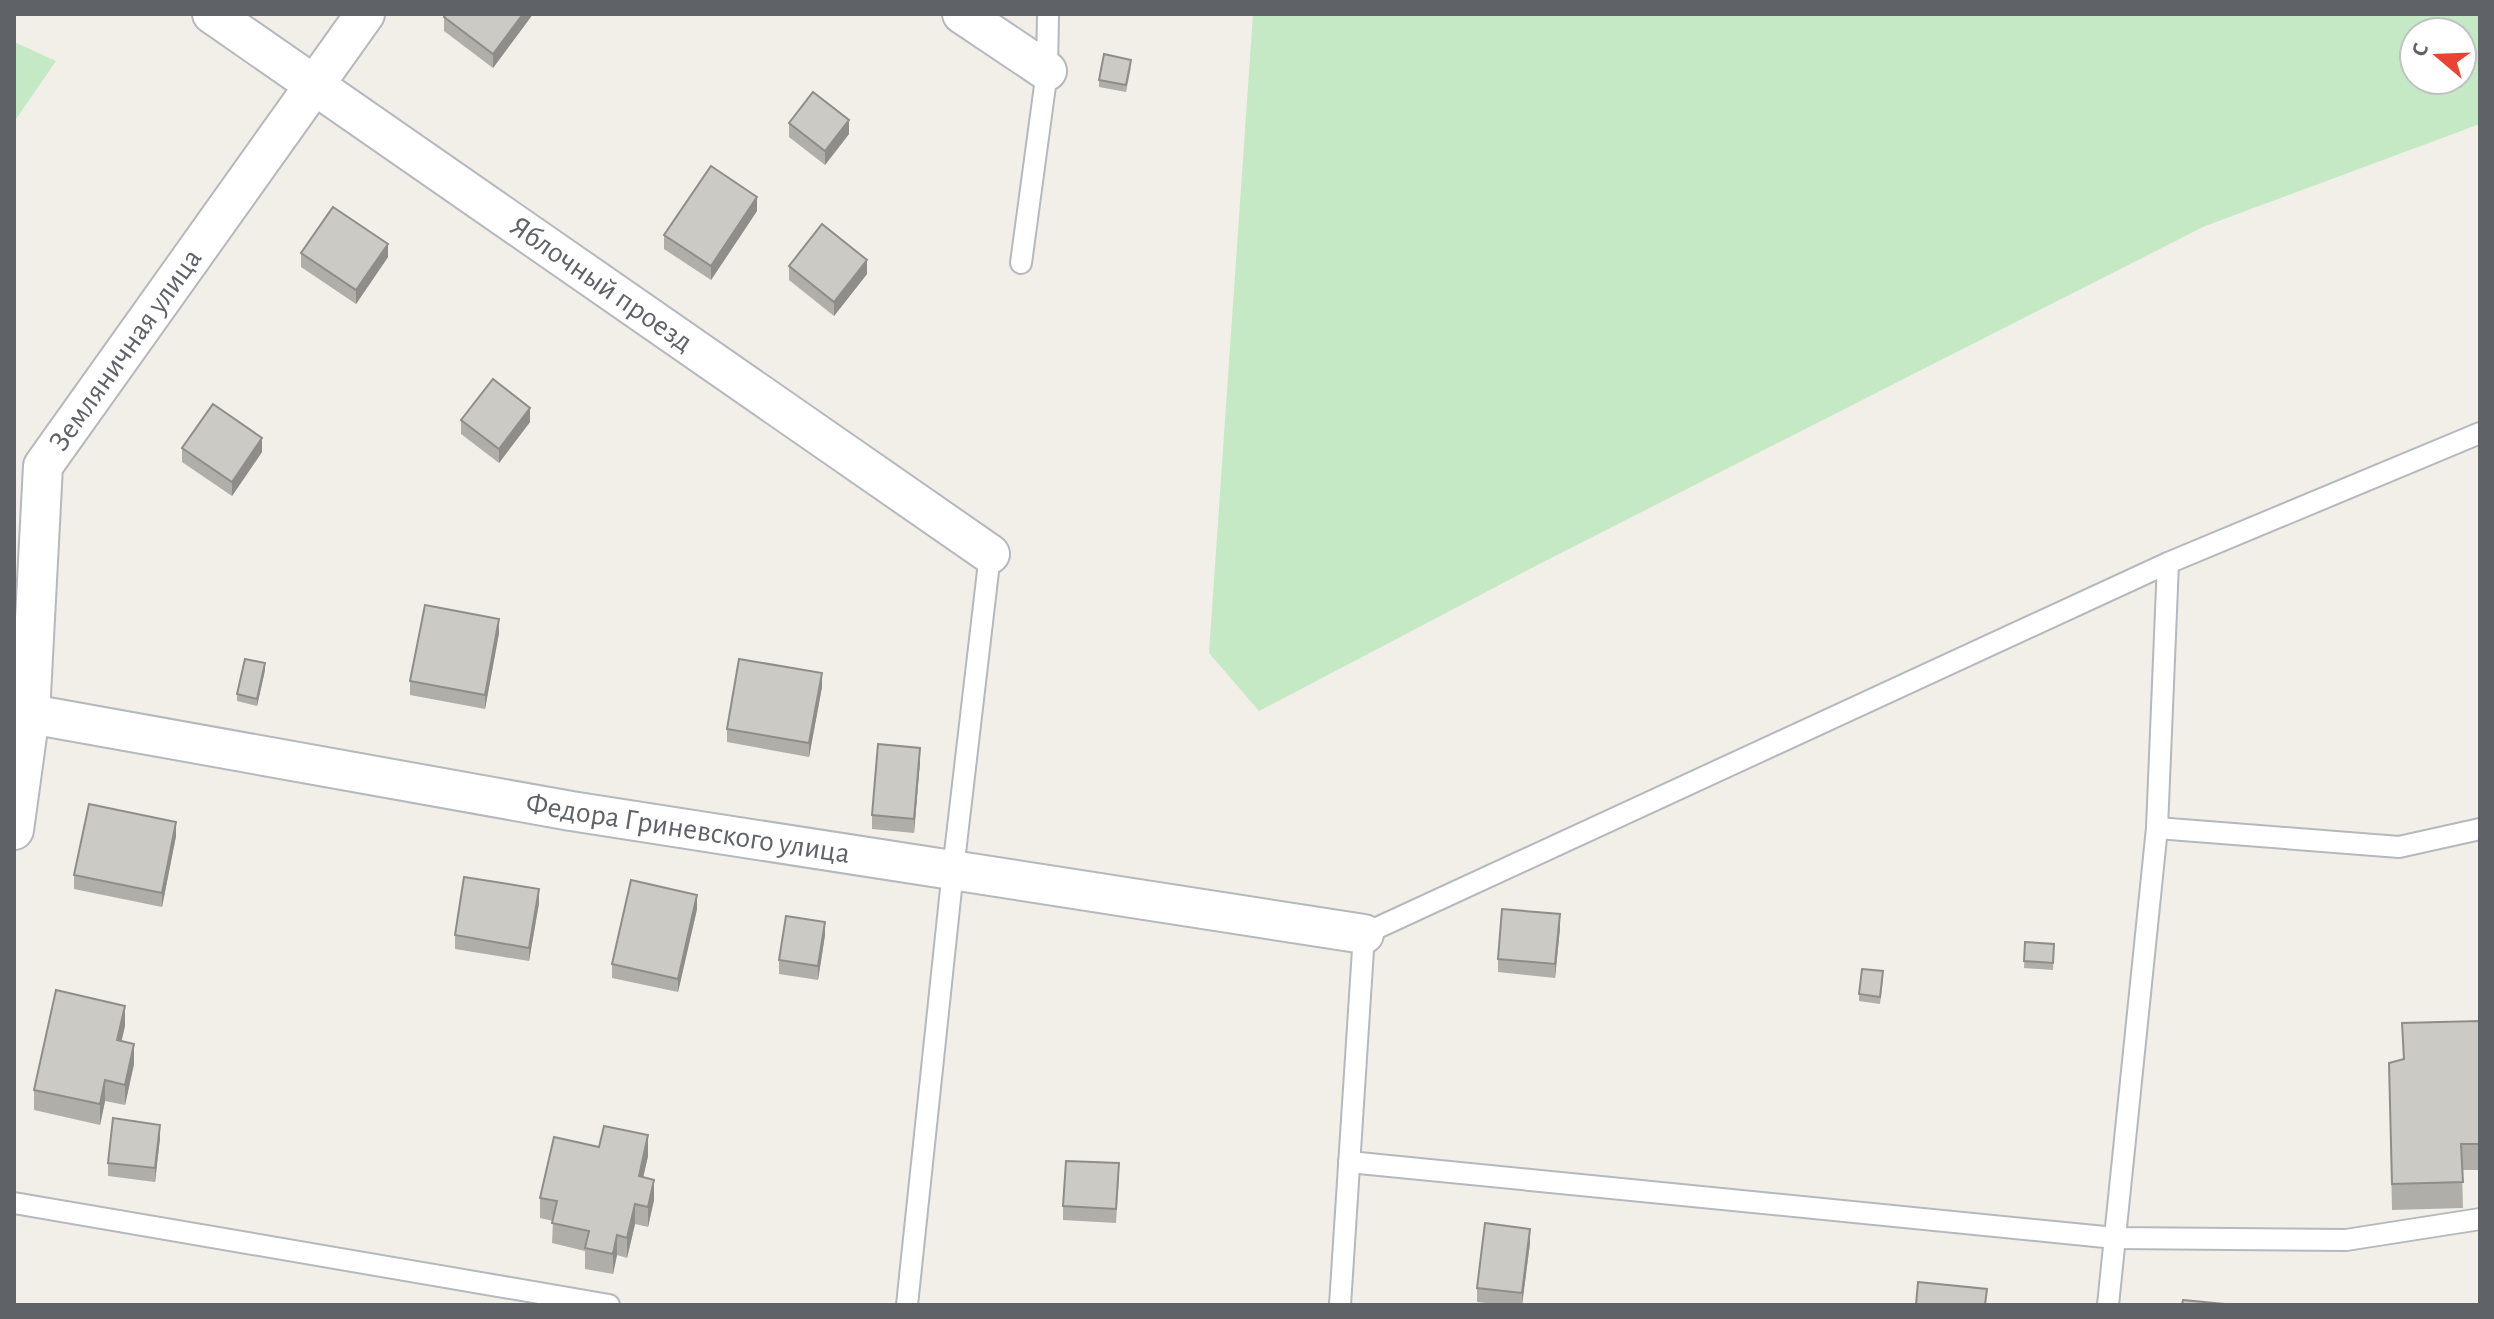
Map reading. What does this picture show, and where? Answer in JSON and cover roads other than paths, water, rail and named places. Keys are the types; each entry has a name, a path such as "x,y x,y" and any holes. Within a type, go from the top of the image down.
{"street":[{"name":"Яблочный проезд","path":"212,14 990,554"},
{"name":"Земляничная улица","path":"14,830 43,466 365,14"},
{"path":"962,14 1047,71"},
{"name":"Федора Гриневского улица","path":"22,713 556,809 1364,934"}],"lane":[{"path":"1021,263 1047,71 1048,14"},
{"path":"1340,1305 1364,934 2168,563 2480,433"},
{"path":"907,1305 990,554"},
{"path":"2108,1305 2157,828 2168,563"},
{"path":"2157,828 2399,847 2480,829"},
{"path":"1349,1162 2115,1238 2346,1240 2480,1219"},
{"path":"14,1203 609,1305"}]}
